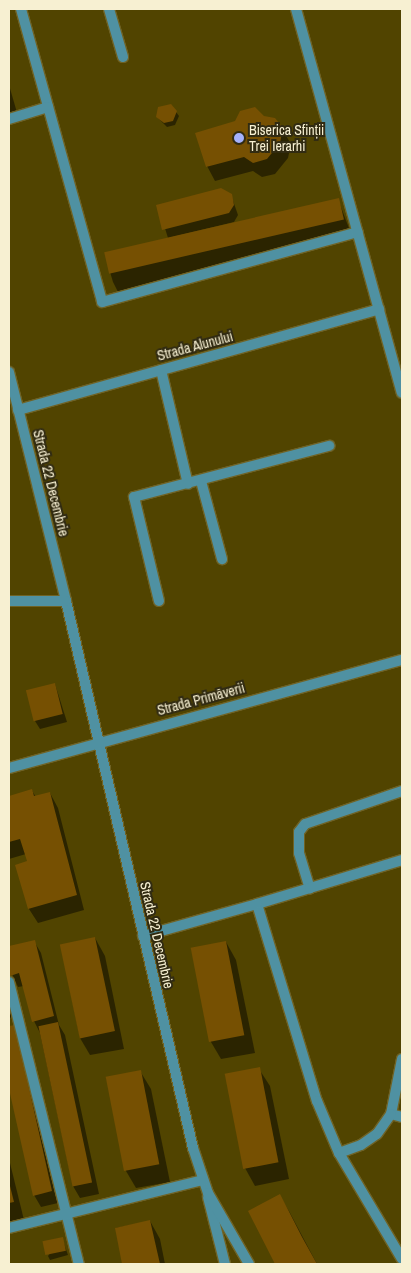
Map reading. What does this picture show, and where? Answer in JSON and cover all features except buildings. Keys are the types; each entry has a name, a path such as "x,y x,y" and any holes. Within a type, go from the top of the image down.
{"street":[{"path":"21,9 102,302 358,232"},
{"path":"109,9 123,57"},
{"path":"296,9 402,393"},
{"path":"9,119 48,107"},
{"name":"Strada Alunului","path":"18,410 379,310"},
{"path":"161,370 188,484"},
{"name":"Strada 22 Decembrie","path":"9,372 66,601 97,742 193,1148 208,1193 250,1264"},
{"path":"159,601 134,496 201,481 329,446"},
{"path":"201,481 222,559"},
{"path":"9,601 66,601"},
{"name":"Strada Primăverii","path":"9,768 97,742 402,660"},
{"path":"310,888 299,853 299,832 305,824 402,791"},
{"path":"143,936 402,860"},
{"path":"257,904 309,1080 339,1153 402,1259"},
{"path":"9,982 79,1264"},
{"path":"339,1153 361,1146 377,1134 391,1114 402,1059"},
{"path":"391,1114 402,1118"},
{"path":"9,1228 203,1180"},
{"path":"208,1193 224,1264"}],"place":[{"name":"Biserica Sfinții Trei Ierarhi","path":"239,138"}]}
